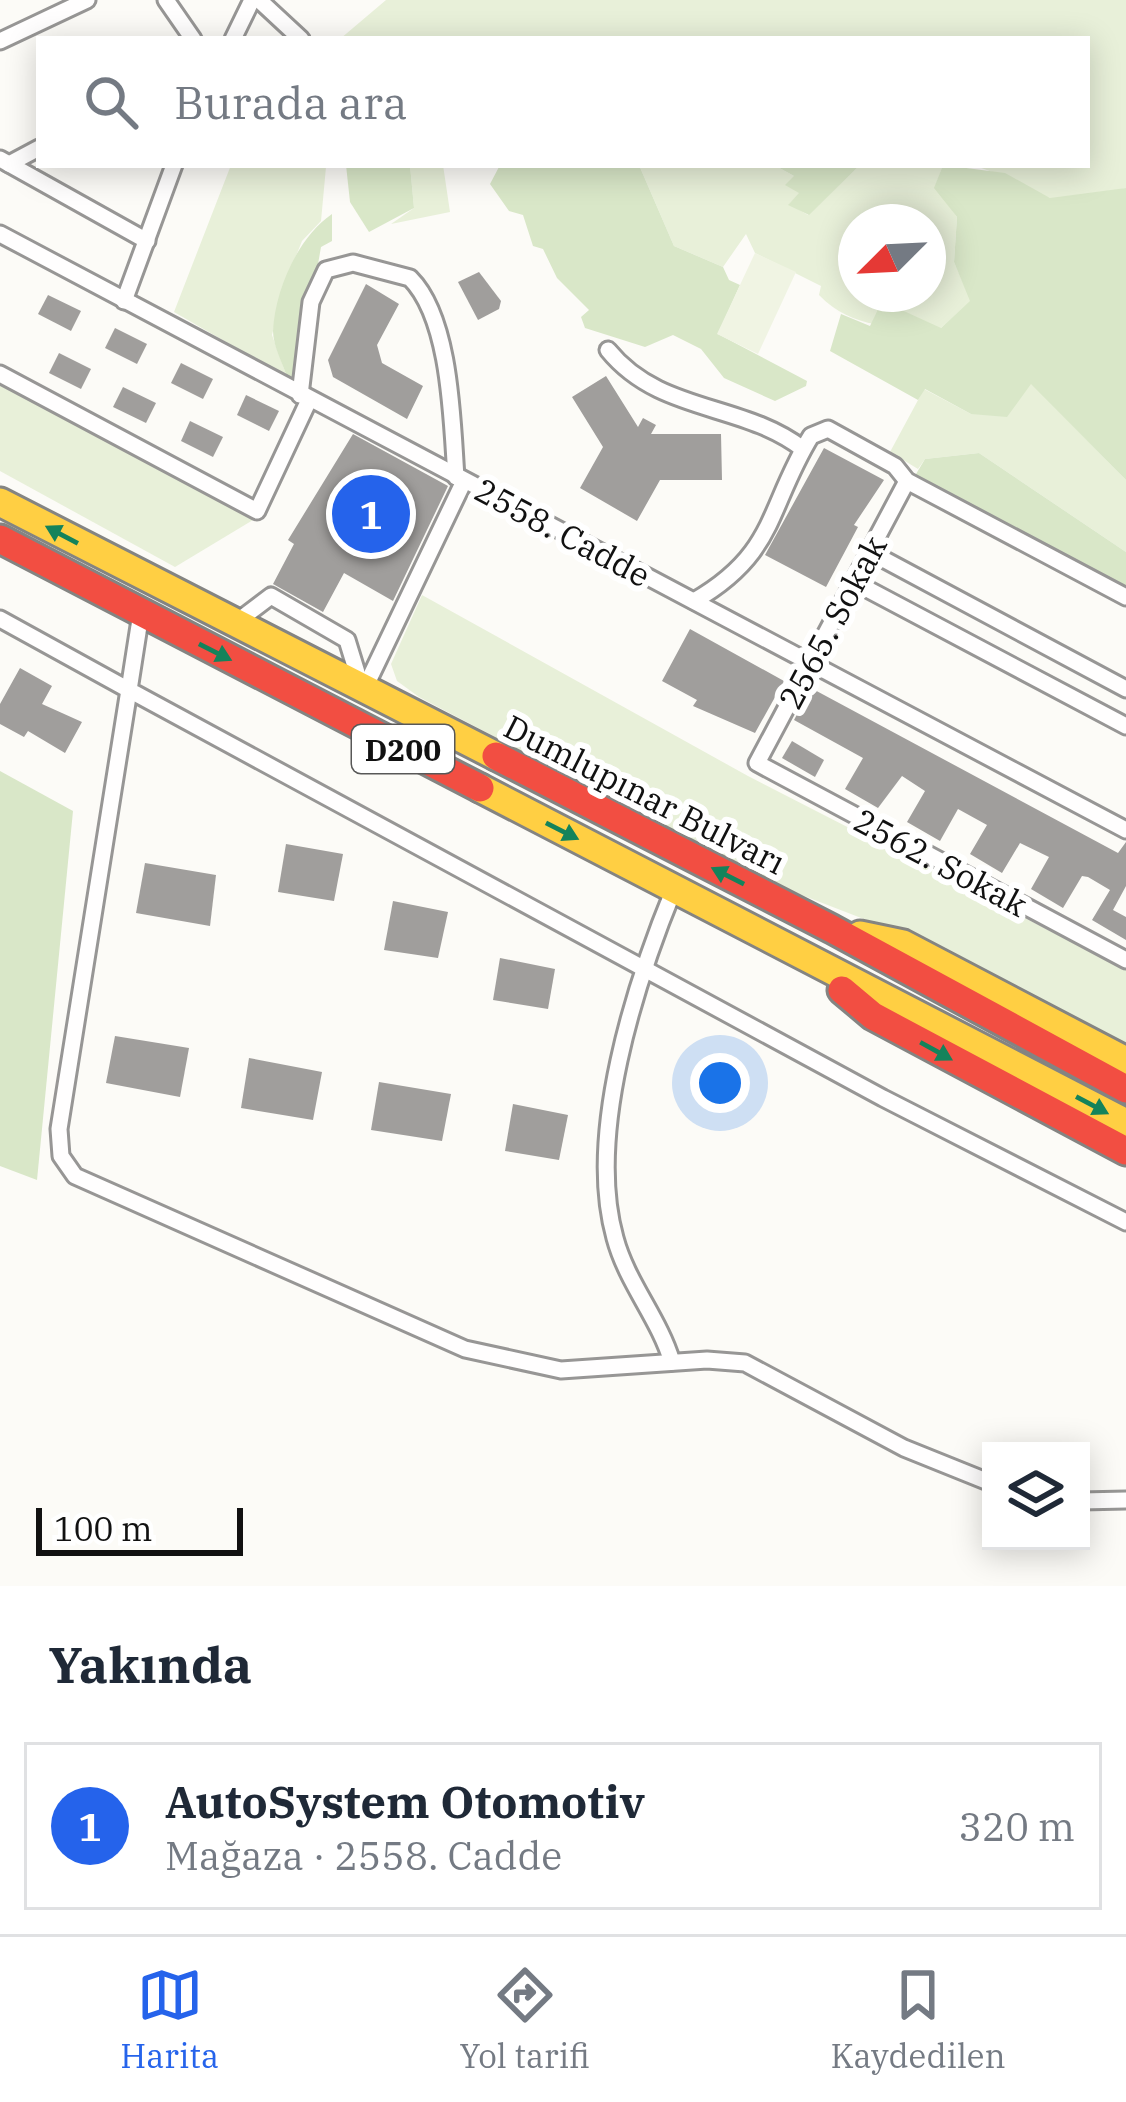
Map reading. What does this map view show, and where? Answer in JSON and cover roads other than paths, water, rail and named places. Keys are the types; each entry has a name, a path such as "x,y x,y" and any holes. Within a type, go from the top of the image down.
{"highway":[{"name":"Dumlupınar Bulvarı","path":"0,502 832,929 1126,1089"},
{"name":"D200","path":"0,539 1126,1123"},
{"path":"832,929 903,944 1126,1060"},
{"path":"806,960 873,1016 1126,1150"}],"street":[{"path":"0,41 87,0"},
{"path":"166,0 191,36"},
{"path":"235,36 256,0 298,36"},
{"path":"4,162 36,149"},
{"path":"4,162 147,241"},
{"path":"124,301 173,168"},
{"name":"2558. Cadde","path":"0,234 1126,830"},
{"path":"0,374 257,511 305,397 311,302 326,270 353,263 410,278 428,306 441,350 460,479 363,692"},
{"path":"608,350 660,393 759,424 803,449"},
{"path":"694,601 736,575 750,558 803,449 811,436 828,429 895,466 908,481 1126,598"},
{"name":"2565. Sokak","path":"757,763 908,481"},
{"path":"870,553 1126,689"},
{"path":"854,582 1126,726"},
{"path":"232,625 271,596 347,640 363,692"},
{"path":"141,613 59,1129 59,1148 69,1170 288,1275 465,1349 561,1370 672,1362 745,1363 904,1448 982,1479"},
{"path":"0,619 642,967 1126,1222"},
{"name":"2562. Sokak","path":"757,763 1126,961"},
{"path":"672,1362 660,1327 626,1270 609,1198 615,1104 642,967 674,890"},
{"path":"1090,1501 1126,1500"}],"place":[{"name":"AutoSystem Otomotiv","path":"371,514"}]}
